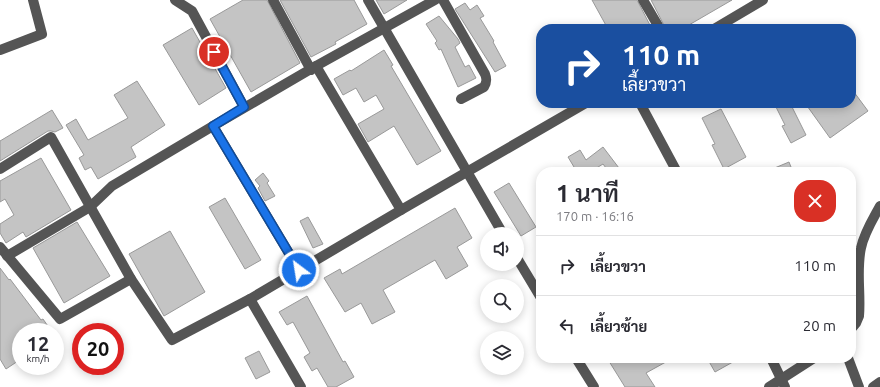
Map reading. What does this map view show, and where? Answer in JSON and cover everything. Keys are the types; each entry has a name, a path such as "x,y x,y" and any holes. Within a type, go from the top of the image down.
{"lane":[{"path":"0,50 42,34 33,0"},
{"path":"175,0 192,11 244,107"},
{"path":"273,0 313,68 401,210"},
{"path":"368,0 499,227"},
{"path":"7,256 90,207 112,186 244,107 435,0"},
{"path":"443,0 486,74 487,79 484,87 462,99"},
{"path":"643,0 657,24"},
{"path":"721,24 752,3 763,0"},
{"path":"0,169 51,137 131,279 172,340 250,299 577,108"},
{"path":"643,108 674,167"},
{"path":"213,126 299,270"},
{"path":"856,323 859,316 860,248 880,206"},
{"path":"0,247 60,320 131,279"},
{"path":"524,270 536,290"},
{"path":"250,299 301,387"},
{"path":"579,363 594,387"},
{"path":"773,363 783,383"},
{"path":"769,387 783,383 808,363"},
{"path":"850,363 859,387"},
{"path":"873,387 880,382"}],"building":[{"path":"243,0 267,0 300,63 251,92 210,19"},
{"path":"280,0 354,0 367,24 335,42 336,44 311,57"},
{"path":"376,0 407,0 384,14"},
{"path":"592,0 637,0 649,24 605,24"},
{"path":"651,0 732,0 691,24 663,24"},
{"path":"465,3 470,10 477,5 484,16 480,18 494,41 493,42 506,66 495,72 455,9"},
{"path":"439,16 458,39 460,43 455,47 465,67 469,65 476,78 458,87 441,49 439,50 435,43 437,41 426,24"},
{"path":"192,28 226,88 199,105 163,45"},
{"path":"384,50 393,65 391,66 441,151 417,165 394,126 368,142 358,124 384,109 376,95 364,102 356,88 343,95 334,79 350,70 351,71"},
{"path":"137,81 165,125 131,147 136,157 98,179 91,167 85,170 79,158 84,155 66,125 76,119 88,140 128,118 114,95"},
{"path":"856,95 868,111 830,138 809,108 856,108"},
{"path":"776,108 792,108 806,135 791,143 782,126 785,125"},
{"path":"721,109 746,157 728,167 723,167 712,145 715,144 702,118"},
{"path":"52,110 63,128 55,132 48,131 0,161 0,141"},
{"path":"603,147 618,167 605,167 603,164 598,167 574,167 568,157 580,150 586,160"},
{"path":"41,158 71,210 26,237 23,232 6,243 0,233 0,224 14,215 5,199 0,202 0,181"},
{"path":"789,162 791,167 777,167"},
{"path":"263,173 269,181 267,183 275,196 265,201 258,188 260,186 255,180"},
{"path":"509,183 536,227 524,234 524,227 515,227 494,192"},
{"path":"225,198 261,260 245,269 209,207"},
{"path":"455,208 472,238 457,247 468,266 446,279 435,260 383,290 395,312 372,324 361,303 345,312 324,278 340,269 342,274"},
{"path":"308,217 323,244 313,248 300,221"},
{"path":"77,222 110,276 64,303 33,248"},
{"path":"170,231 205,292 164,316 129,254"},
{"path":"0,268 41,320 43,319 46,323 12,323 12,365 6,369 0,359"},
{"path":"307,296 343,362 345,361 354,377 336,387 328,387 317,368 312,371 304,357 310,353 293,322 287,325 279,312"},
{"path":"259,351 270,372 256,379 245,358"},
{"path":"610,363 664,363 646,373 655,387 625,387"},
{"path":"710,363 731,363 715,372"}],"route":[{"path":"214,52 244,107 213,126 299,270"}]}
